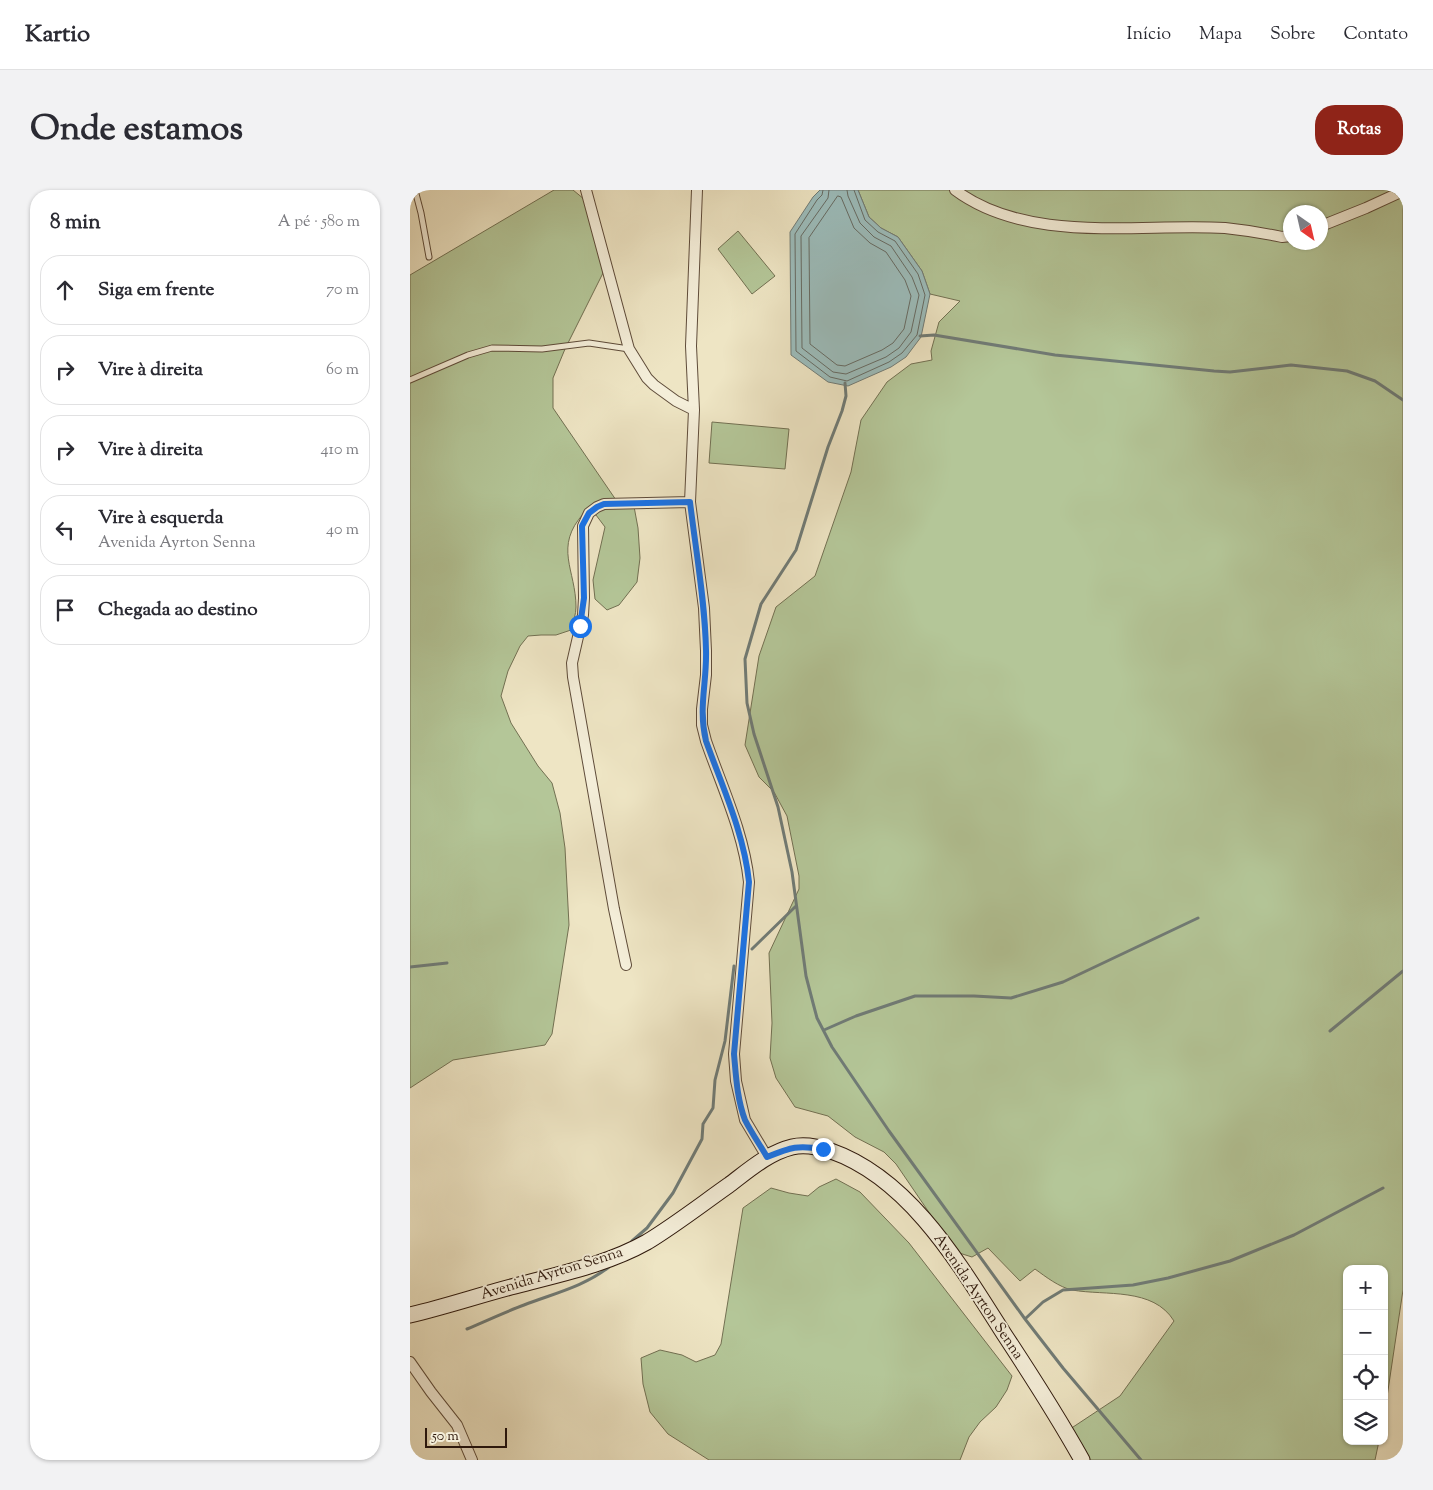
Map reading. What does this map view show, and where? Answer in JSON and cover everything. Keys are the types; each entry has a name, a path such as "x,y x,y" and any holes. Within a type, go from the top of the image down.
{"street":[{"path":"586,190 628,350 654,385 676,401 694,410"},
{"path":"697,190 691,346 694,410 690,502 704,608 706,675 702,725 747,862 749,882 734,1054 736,1081 746,1120 767,1157"},
{"path":"955,190 988,209 1021,219 1050,224 1090,229 1225,228 1283,236"},
{"path":"1328,223 1403,191"},
{"path":"626,965 614,909 573,677 572,663 584,598 582,526 589,513 604,504 690,502"},
{"name":"Avenida Ayrton Senna","path":"410,1315 578,1269 622,1254 646,1242 676,1223 767,1157 793,1147 806,1146 823,1149 862,1166 900,1196 938,1236 957,1261 1026,1367 1082,1460"},
{"path":"410,1362 457,1425 472,1460"}],"lane":[{"path":"415,190 429,257"},
{"path":"410,380 468,355 492,348 542,349 589,343 628,350"}],"green space":[{"path":"554,190 573,190 590,204 599,219 603,273 565,349 553,378 553,408 616,500 633,501 638,528 640,558 637,582 619,605 607,610 595,599 593,580 605,527 596,515 584,513 575,525 568,548 576,607 571,630 556,635 528,636 520,646 508,671 501,696 511,723 538,766 552,783 560,813 565,848 569,925 552,1034 545,1045 453,1060 410,1088 410,275"},
{"path":"858,190 1403,190 1403,1290 1388,1390 1388,1265 1343,1265 1343,1445 1378,1445 1375,1460 1077,1460 1061,1435 1120,1396 1174,1321 1165,1310 1141,1298 1114,1293 1067,1289 1035,1269 1020,1281 988,1248 972,1257 956,1252 896,1164 884,1152 855,1137 828,1116 795,1107 776,1078 770,1058 772,1023 769,953 799,889 799,876 787,816 774,792 759,777 745,745 759,656 776,607 815,576 851,472 861,420 887,382 911,364 932,360 931,351 939,322 960,301 930,294 922,271 898,237 881,228 869,217"},
{"path":"738,231 775,276 752,294 718,249"},
{"path":"712,422 789,429 785,469 709,463"},
{"path":"836,1179 860,1192 909,1243 1012,1376 1007,1390 996,1407 980,1422 969,1437 960,1460 709,1460 668,1434 650,1412 643,1384 641,1358 660,1350 682,1355 696,1362 715,1355 721,1344 743,1208 771,1188 808,1196 819,1187"}],"water":[{"path":"820,190 858,190 869,217 881,228 898,237 922,271 930,294 921,337 906,357 891,367 848,386 828,382 791,355 790,232 813,197"}],"waterway":[{"path":"920,336 934,335 1055,355 1214,371 1230,372 1291,365 1347,371 1375,381 1403,400"},
{"path":"845,383 846,396 842,411 828,447 796,550 761,604 745,659 747,703 754,734 778,807 792,872 806,976 817,1018 832,1047 889,1131 1025,1319 1063,1368 1141,1460"},
{"path":"752,949 796,906"},
{"path":"824,1030 856,1016 915,996 1011,998 1063,982 1198,918"},
{"path":"410,967 447,963"},
{"path":"632,1241 647,1228 673,1193 702,1139 703,1124 713,1108 715,1080 725,1041 734,966"},
{"path":"1330,1031 1403,971"},
{"path":"1025,1319 1043,1302 1063,1290 1133,1285 1168,1278 1230,1261 1294,1235 1383,1188"},
{"path":"467,1329 579,1285 609,1267"}],"route":[{"path":"580,626 584,598 582,526 589,513 604,504 690,502 704,608 706,675 702,725 739,835 747,862 749,882 734,1054 740,1101 746,1120 767,1157 793,1147 806,1146 823,1149"}]}
